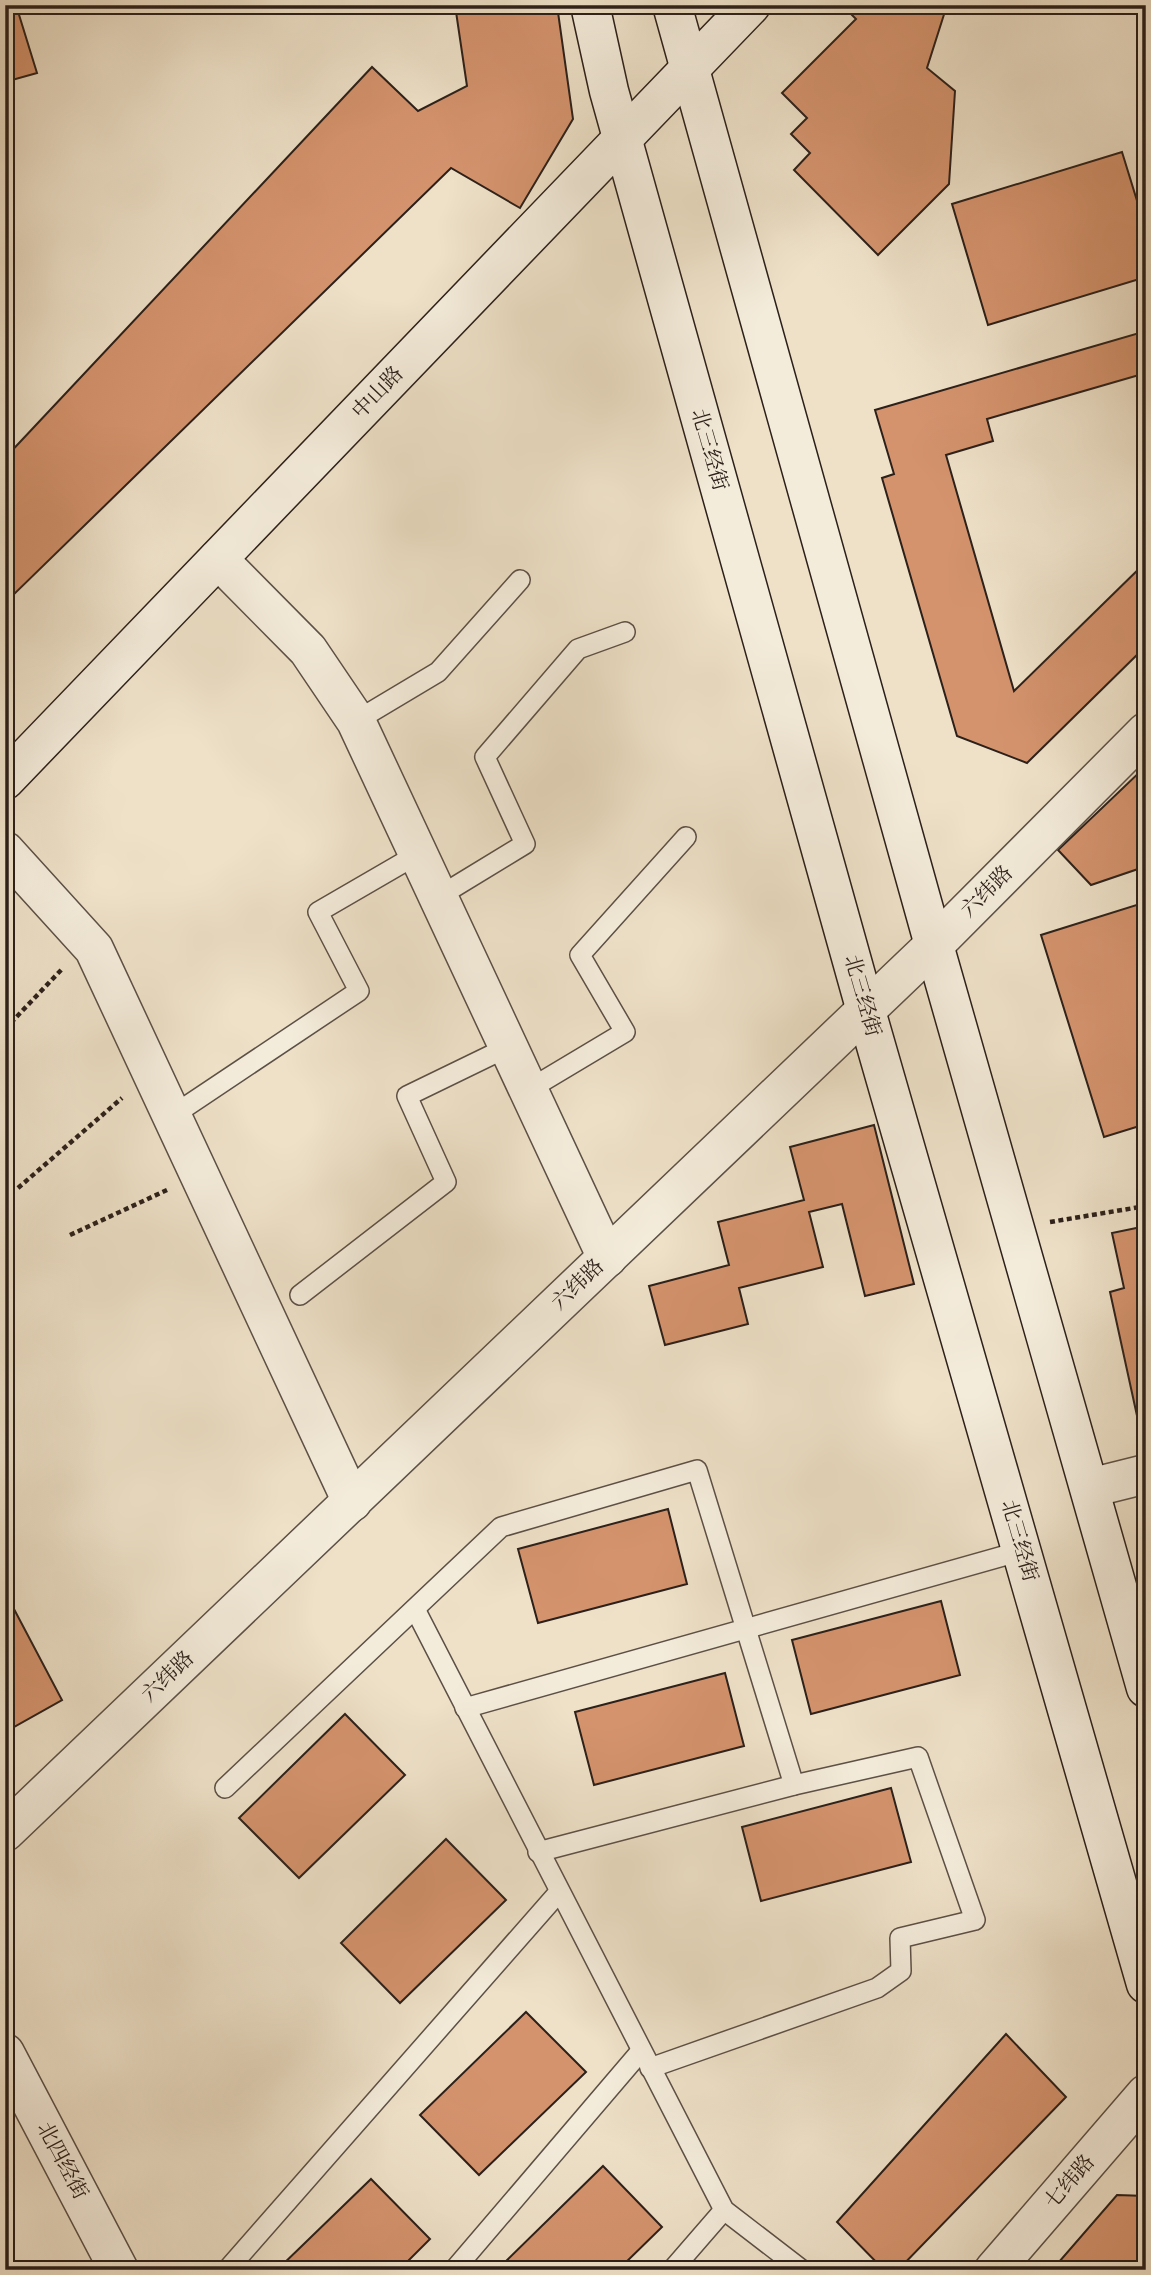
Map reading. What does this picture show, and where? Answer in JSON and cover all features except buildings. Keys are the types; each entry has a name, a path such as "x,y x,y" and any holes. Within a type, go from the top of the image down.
{"main road":[{"name":"北三经街","path":"590,5 609,92 866,1011 1146,1984"},
{"path":"672,5 934,945 1146,1688"},
{"name":"中山路","path":"5,780 751,5"},
{"path":"218,559 308,650 356,721 607,1258"},
{"name":"六纬路","path":"5,1832 866,1011 1146,732"},
{"path":"5,851 94,949 352,1502"},
{"path":"1090,1488 1146,1474"},
{"name":"北四经街","path":"5,2053 120,2270"},
{"name":"七纬路","path":"995,2270 1146,2094"}],"lane":[{"path":"356,721 438,672 520,580"},
{"path":"438,897 526,844 485,757 578,649 625,632"},
{"path":"528,1090 625,1032 580,955 686,837"},
{"path":"172,1116 359,991 318,912 418,854"},
{"path":"300,1295 446,1182 407,1096 508,1046"},
{"path":"225,1788 501,1527 697,1471 794,1785"},
{"path":"465,1708 1021,1551"},
{"path":"415,1609 724,2210 802,2270"},
{"path":"454,2270 646,2059 877,1988 901,1971 900,1938 975,1920 918,1758 794,1785 538,1852"},
{"path":"227,2270 559,1892"},
{"path":"672,2270 724,2210"}],"path":[{"path":"5,1029 88,942"},
{"path":"18,1188 152,1072"},
{"path":"70,1235 200,1175"},
{"path":"1016,1228 1146,1206"}]}
